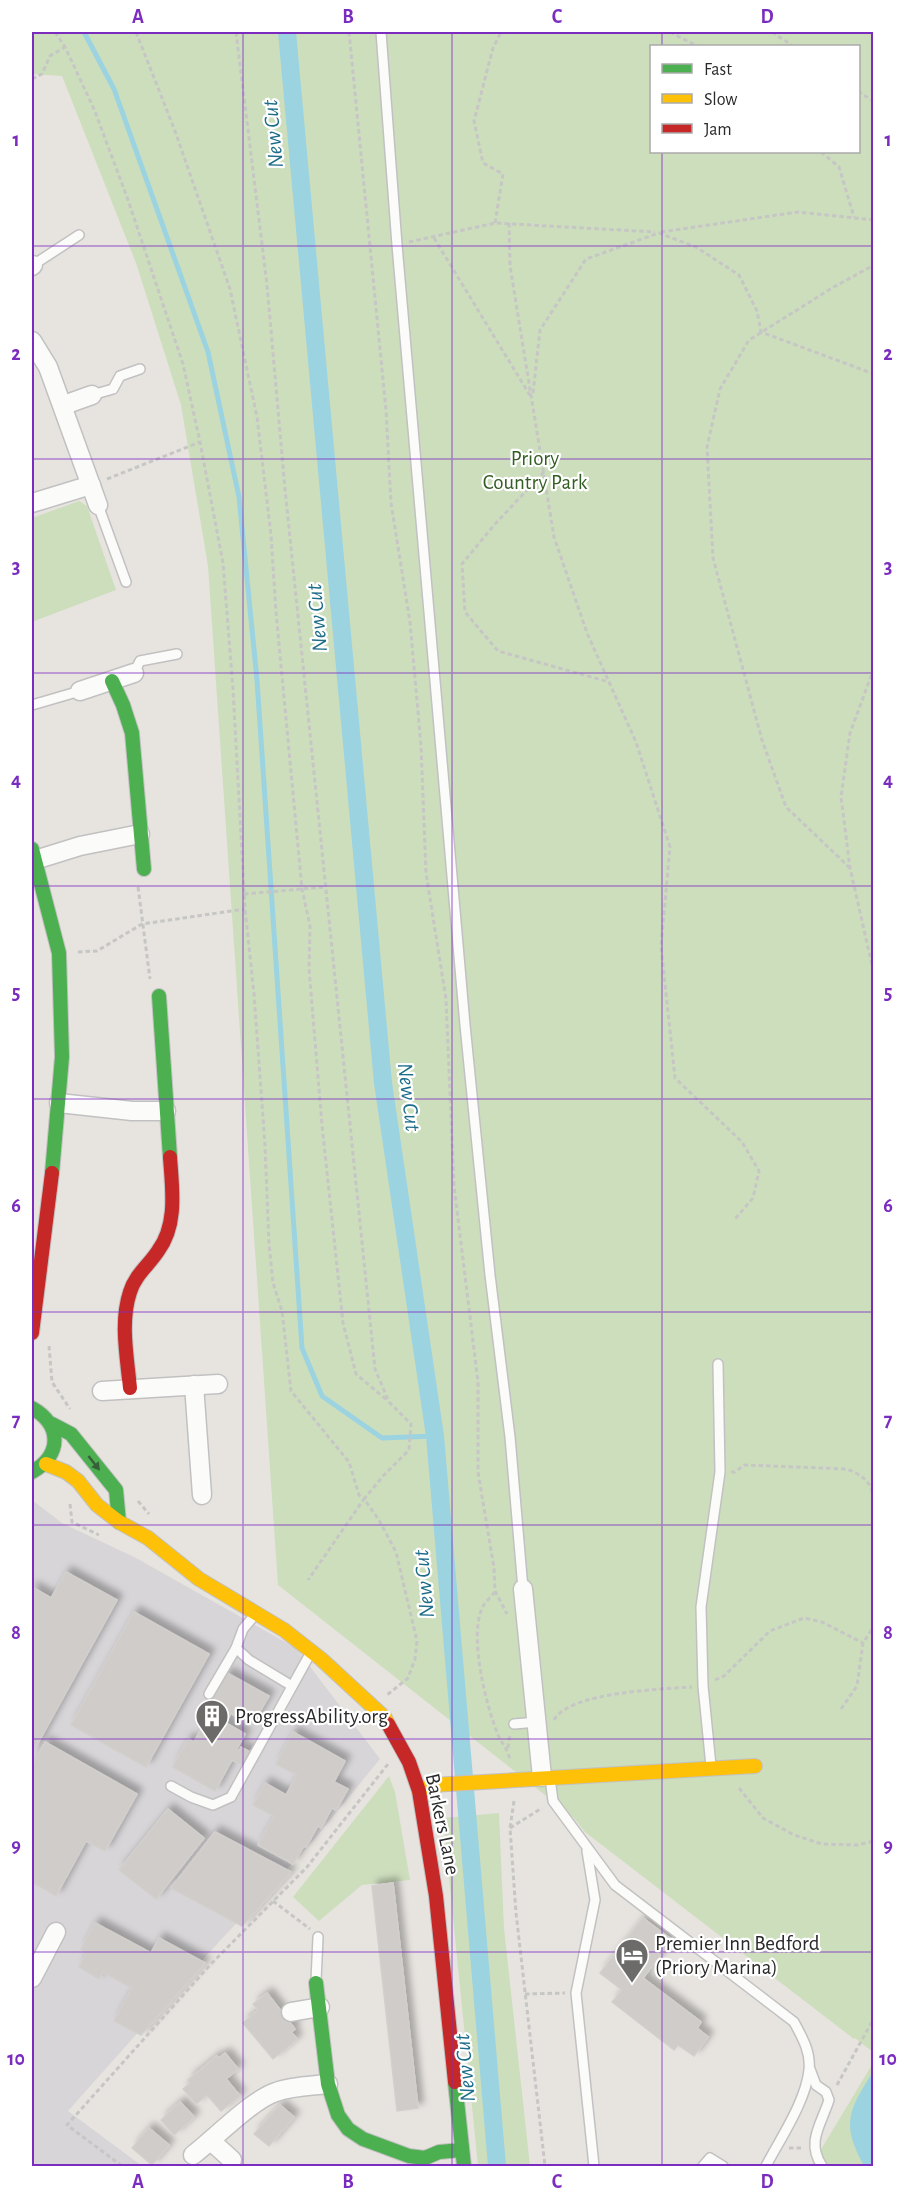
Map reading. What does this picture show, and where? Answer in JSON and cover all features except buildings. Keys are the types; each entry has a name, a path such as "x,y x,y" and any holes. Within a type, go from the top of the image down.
{"street":[{"path":"32,341 48,367 64,405 98,505"},
{"path":"64,405 92,395"},
{"path":"32,503 91,485"},
{"path":"80,691 134,673"},
{"path":"112,681 132,733 144,869"},
{"path":"32,1333 39,1230 59,1103 62,1057 59,953 33,855 140,834"},
{"path":"130,1388 126,1346 128,1302 133,1283 162,1245 170,1225 173,1199 159,996"},
{"path":"59,1103 132,1111 166,1112"},
{"path":"102,1391 218,1384"},
{"path":"194,1385 202,1495"},
{"path":"32,1408 45,1415 56,1435 55,1446 46,1464 32,1472"},
{"path":"52,1424 71,1434 116,1490 119,1522"},
{"name":"Barkers Lane","path":"46,1464 66,1472 78,1481 97,1505 119,1522 148,1538 199,1579 284,1630 311,1651 385,1718 409,1762 419,1791 436,1896 464,2166"},
{"path":"523,1590 537,1722 546,1777"},
{"path":"419,1791 432,1785 755,1766"},
{"path":"32,1974 56,1932"},
{"path":"316,1983 327,2084 338,2115 348,2129 363,2139 409,2156 425,2158 439,2152 462,2150"},
{"path":"291,2012 320,2007"},
{"path":"193,2155 255,2104 274,2092 327,2084"},
{"path":"211,2141 232,2160"}],"lane":[{"path":"381,32 397,245 466,1036 490,1275 510,1437 523,1590"},
{"path":"32,266 79,235"},
{"path":"92,395 113,388 120,376 140,369"},
{"path":"98,505 126,582"},
{"path":"134,673 140,662 177,654"},
{"path":"32,705 80,691"},
{"path":"717,1768 703,1686 701,1607 720,1472 718,1364"},
{"path":"210,1694 236,1648 243,1629 257,1614"},
{"path":"236,1648 249,1660 292,1686"},
{"path":"171,1786 213,1805 231,1797 311,1651"},
{"path":"514,1724 537,1722"},
{"path":"546,1777 553,1801 615,1885 794,2022 806,2044 810,2069 816,2085 826,2092 829,2100 815,2136 813,2148 822,2166"},
{"path":"586,1848 595,1900 576,1993 594,2166"},
{"path":"316,1983 318,1937"},
{"path":"765,2166 800,2100 810,2069"},
{"path":"704,2166 710,2158 723,2166"}],"path":[{"path":"56,32 94,110 127,197 183,364 200,442 223,563 234,700 245,909 254,994 273,1284 282,1311 291,1391 349,1462 360,1495 380,1520 396,1552 417,1641 415,1659 408,1678 383,1698"},
{"path":"136,32 175,131 230,289 256,417 271,535 302,889 310,926 309,969 314,1040 343,1323 356,1374 411,1424 409,1450 384,1474 364,1499 308,1580"},
{"path":"236,32 267,285 285,489 375,1369 389,1402"},
{"path":"349,32 384,388 391,503 411,633 421,746 426,873 446,999 454,1186 478,1383 478,1472 494,1568 495,1591 508,1616"},
{"path":"495,223 503,174 483,163 474,121 494,48 501,32"},
{"path":"670,32 696,45"},
{"path":"772,32 792,45"},
{"path":"32,79 42,74 50,57 65,47"},
{"path":"860,92 873,102"},
{"path":"822,153 839,167 854,217"},
{"path":"532,398 540,330 586,259 659,233 798,212 873,220"},
{"path":"397,245 495,223 659,233 696,247 739,275 757,311 761,332"},
{"path":"510,223 510,266 554,537 587,633 636,742 670,847 661,946 675,1078 742,1142 759,1171 753,1198 735,1219"},
{"path":"434,238 532,398"},
{"path":"850,868 786,807 762,740 713,558 707,447 720,389 749,340 873,265"},
{"path":"761,332 873,374"},
{"path":"91,485 200,442"},
{"path":"544,472 495,524 462,564 465,612 498,651 609,682"},
{"path":"873,668 850,733 841,797 850,868 873,974"},
{"path":"144,869 137,875 142,924 150,982 159,996"},
{"path":"244,894 325,887"},
{"path":"59,953 97,951 142,924 245,909"},
{"path":"49,1342 52,1382 72,1411"},
{"path":"720,1472 735,1472 744,1465 847,1469 862,1475 872,1488 873,1501"},
{"path":"132,1495 155,1521"},
{"path":"495,1591 482,1608 476,1628 482,1679 499,1737 508,1750 512,1780 516,1791 510,1828 516,1913 545,2166"},
{"path":"840,1708 857,1686 863,1643 873,1626"},
{"path":"122,2166 67,2125 210,1965 307,1867 389,1762"},
{"path":"717,1768 763,1818 794,1835 822,1844 857,1845 873,1841"},
{"path":"510,1828 553,1801"},
{"path":"273,1901 318,1937"},
{"path":"525,1995 576,1993"},
{"path":"829,2100 873,2018"},
{"path":"775,2148 813,2148"}],"shaded area":[{"path":"32,1500 62,1523 136,1558 296,1648 380,1759 314,1840 217,1944 68,2111 142,2166 32,2166"}],"green space":[{"name":"Priory Country Park","path":"32,32 873,32 873,2052 585,1832 573,1817 278,1585 208,566 181,405 136,263 62,76 32,74"},
{"path":"79,501 87,506 116,590 32,622 32,518"},
{"path":"389,1776 395,1792 410,1880 362,1885 319,1921 293,1897"},
{"path":"499,1813 504,1928 530,2166 478,2166 443,1818"},
{"path":"873,2063 873,2166 811,2166"}],"water":[{"path":"873,2072 873,2166 864,2166 852,2139 850,2118 858,2097"}],"waterway":[{"path":"84,32 114,89 208,352 239,497 257,680 302,1348 322,1396 382,1438 435,1436"},
{"name":"New Cut","path":"287,32 383,1083 435,1436 497,2166"}],"traffic: fast":[{"path":"112,681 132,733 144,869"},
{"path":"32,849 59,953 62,1057 52,1173"},
{"path":"159,996 170,1157"},
{"path":"32,1408 49,1423 54,1440 49,1457 32,1472"},
{"path":"52,1424 71,1434 116,1490 119,1522"},
{"path":"316,1983 328,2084 338,2115 348,2129 363,2139 409,2156 425,2158 439,2152 462,2150"},
{"path":"455,2082 464,2166"}],"traffic: slow":[{"path":"46,1464 66,1472 78,1481 97,1505 119,1522 148,1538 199,1579 284,1630 321,1659 385,1718 388,1724"},
{"path":"419,1791 432,1785 755,1766"}],"traffic: jam":[{"path":"130,1388 125,1340 127,1303 135,1280 158,1251 169,1229 172,1206 170,1157"},
{"path":"32,1333 52,1173"},
{"path":"388,1724 409,1762 419,1791 436,1896 455,2082"}],"place":[{"name":"ProgressAbility.org","path":"212,1745"},
{"name":"Premier Inn Bedford (Priory Marina)","path":"632,1984"}]}
